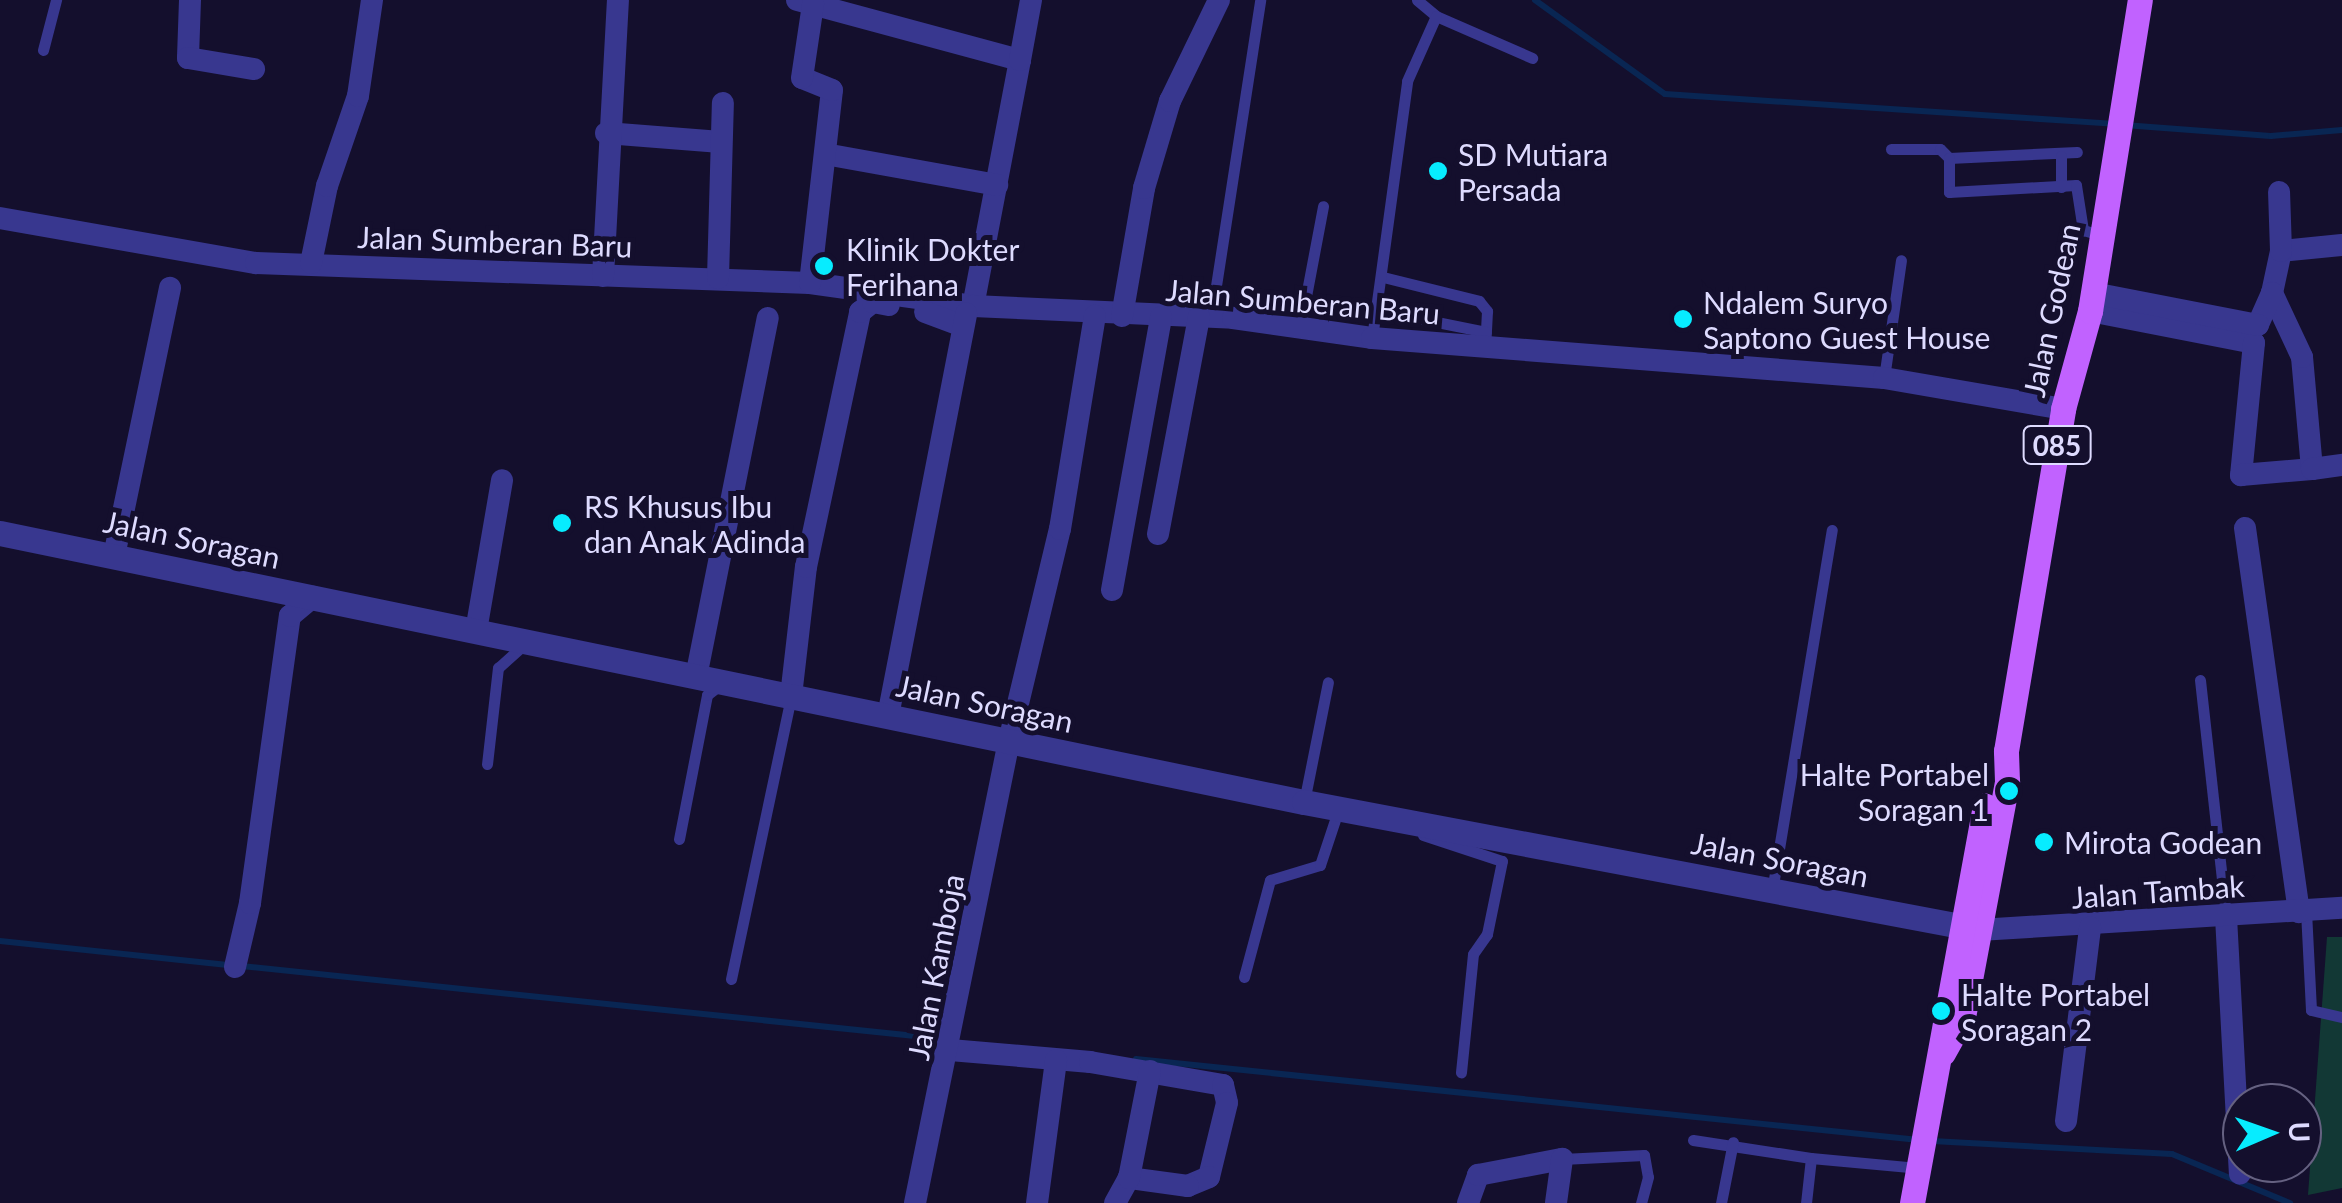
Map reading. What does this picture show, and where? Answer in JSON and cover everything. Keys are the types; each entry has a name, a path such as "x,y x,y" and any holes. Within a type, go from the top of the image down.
{"main road":[{"name":"Jalan Godean","path":"1921,1154 1944,1053 1963,1017 1969,928 2007,781 2006,751 2063,409 2092,302 2140,0"},
{"path":"1912,1203 1921,1154"}],"street":[{"path":"190,0 188,58 254,69"},
{"path":"311,263 327,186 358,96 372,0"},
{"path":"603,276 606,133 618,0"},
{"path":"888,716 1031,0"},
{"path":"1122,316 1144,188 1170,101 1219,0"},
{"path":"810,284 832,90 802,78 806,1 1020,60"},
{"path":"718,278 723,103"},
{"path":"606,133 720,142"},
{"path":"825,154 997,185"},
{"path":"2092,302 2258,325 2272,294 2281,251 2280,192"},
{"name":"Jalan Sumberan Baru","path":"0,218 168,251 311,263 810,284 968,312 1205,317 1300,328 1375,321 1485,338 1884,378 2063,409"},
{"path":"2281,251 2342,245"},
{"path":"114,556 170,288"},
{"path":"2272,294 2302,358 2312,469"},
{"path":"792,696 793,660 860,312 873,302 950,317 968,312"},
{"path":"2092,302 2254,343 2241,474 2342,465"},
{"name":"Jalan Kamboja","path":"915,1203 952,1038 1009,741 1060,530 1095,316"},
{"path":"1158,534 1205,317"},
{"path":"696,676 768,318"},
{"path":"1112,590 1160,318"},
{"path":"476,631 502,480"},
{"path":"2244,528 2302,911"},
{"name":"Jalan Soragan","path":"0,533 1304,802 1969,928"},
{"path":"235,967 250,903 290,616 313,598"},
{"name":"Jalan Tambak","path":"1969,928 2090,927 2342,908"},
{"path":"2226,917 2235,1083"},
{"path":"2066,1121 2090,927"},
{"path":"952,1038 1056,1060 1150,1071 1225,1088 1213,1173 1188,1186 1129,1178"},
{"path":"1036,1203 1056,1060"},
{"path":"1115,1203 1129,1178 1150,1071"},
{"path":"1468,1203 1478,1175 1562,1158 1556,1203"}],"lane":[{"path":"42,50 56,0"},
{"path":"1205,317 1260,0"},
{"path":"1417,0 1436,16 1532,58"},
{"path":"1375,321 1391,166 1407,81 1436,16"},
{"path":"1891,149 1940,148 1949,158 1949,192 2080,188 2080,223 2102,236"},
{"path":"1949,158 2060,156 2078,152"},
{"path":"2060,156 2061,187"},
{"path":"1300,328 1324,206"},
{"path":"1884,378 1901,260"},
{"path":"1382,278 1479,301 1487,311 1485,338"},
{"path":"1772,892 1832,530"},
{"path":"487,764 498,668 527,642"},
{"path":"2200,680 2226,917"},
{"path":"679,839 707,696 723,682"},
{"path":"1304,802 1328,682"},
{"path":"731,979 792,696"},
{"path":"1244,978 1270,880 1320,865 1340,808 1502,861 1487,934 1473,954 1461,1072"},
{"path":"2302,911 2310,1010 2342,1017"},
{"path":"1693,1140 1733,1142 1811,1158 1921,1154"},
{"path":"1720,1203 1733,1142"},
{"path":"1562,1158 1644,1155 1648,1177 1641,1203"},
{"path":"1806,1203 1811,1158"}],"green space":[{"path":"2327,937 2342,937 2342,1188 2308,1195 2309,1183 2322,1183 2322,1083 2316,1083"}],"waterway":[{"path":"1535,0 1665,94 2111,124"},
{"path":"2124,125 2271,136 2342,130"},
{"path":"0,941 228,965"},
{"path":"241,966 944,1039"},
{"path":"1136,1059 1919,1140"},
{"path":"1932,1141 2172,1154 2290,1203"}],"place":[{"name":"SD Mutiara Persada","path":"1438,171"},
{"name":"Klinik Dokter Ferihana","path":"824,266"},
{"name":"Ndalem Suryo Saptono Guest House","path":"1683,319"},
{"name":"RS Khusus Ibu dan Anak Adinda","path":"562,523"},
{"name":"Halte Portabel Soragan 1","path":"2009,791"},
{"name":"Mirota Godean","path":"2044,842"},
{"name":"Halte Portabel Soragan 2","path":"1941,1011"}]}
